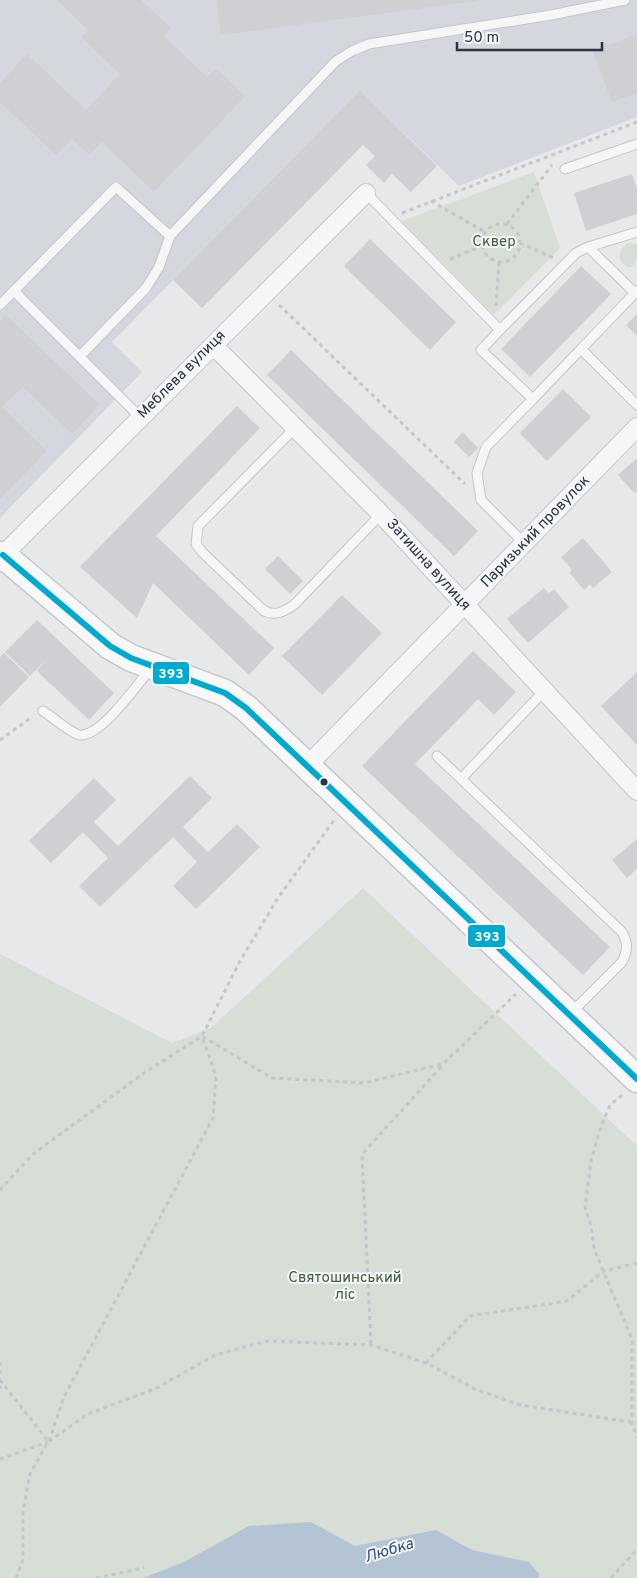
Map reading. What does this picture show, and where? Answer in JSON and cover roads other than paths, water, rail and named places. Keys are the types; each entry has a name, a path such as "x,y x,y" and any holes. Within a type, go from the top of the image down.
{"street":[{"name":"Меблева вулиця","path":"2,556 366,193"},
{"name":"Затишна вулиця","path":"212,345 381,514 544,691 634,781"},
{"name":"Паризький провулок","path":"308,765 465,606 637,427"},
{"path":"2,556 110,646 131,658 225,693 246,708 570,1014 635,1078"}],"lane":[{"path":"80,356 146,288 158,267 170,236 336,61 352,51 369,44 551,15 625,0"},
{"path":"565,169 637,144"},
{"path":"0,305 116,187 170,236"},
{"path":"366,193 497,327"},
{"path":"532,400 480,350 497,327 565,262 588,247 637,232"},
{"path":"525,544 481,500 477,473 486,447 636,292 588,247"},
{"path":"14,291 140,417"},
{"path":"581,349 637,405"},
{"path":"295,428 198,526 196,544 202,552 264,611 271,614 283,612 294,605 381,514"},
{"path":"43,711 78,735 88,734 108,719 154,665"},
{"path":"461,779 544,691"},
{"path":"437,756 622,932 627,942 626,953 622,962 570,1014"}],"water":[{"name":"Любка","path":"311,1522 355,1546 436,1530 472,1550 529,1562 539,1574 539,1578 143,1578 182,1563 249,1526"}],"park label":[{"name":"Сквер","path":"494,242"},
{"name":"Святошинський ліс","path":"345,1286"}]}
